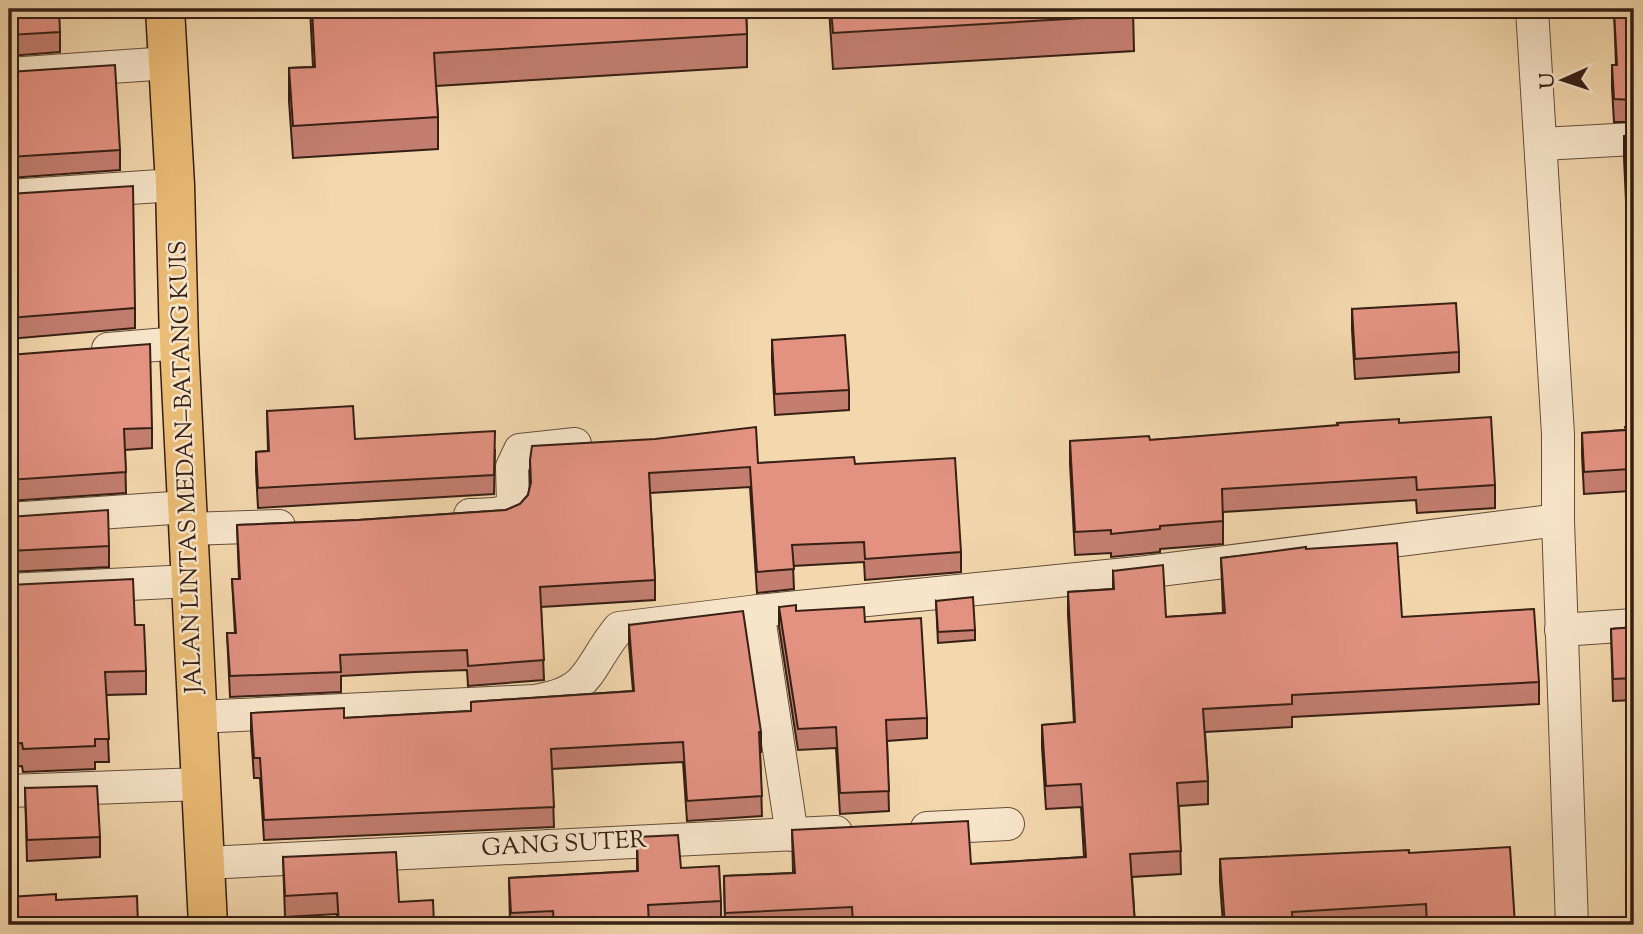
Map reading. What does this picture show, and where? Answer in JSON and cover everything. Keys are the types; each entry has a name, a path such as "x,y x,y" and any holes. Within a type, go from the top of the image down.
{"highway":[{"name":"JALAN LINTAS MEDAN–BATANG KUIS","path":"165,9 176,185 179,343 208,925"}],"street":[{"path":"1532,9 1542,144 1571,433 1558,520 1572,925"},
{"path":"9,74 169,63"},
{"path":"1542,144 1634,139"},
{"path":"9,196 176,185"},
{"path":"74,351 179,343"},
{"path":"437,517 508,511 513,503 512,467 520,450 601,443"},
{"path":"9,519 187,518 304,525"},
{"path":"197,717 534,701 558,697 575,688 590,673 606,643 618,628 758,611 1137,573 1558,520"},
{"path":"9,590 190,581"},
{"path":"758,611 792,835"},
{"path":"1561,630 1634,625"},
{"path":"9,790 201,784"},
{"path":"900,829 1008,824"},
{"name":"GANG SUTER","path":"205,863 859,831"}],"building":[{"path":"9,9 59,9 60,32 9,35"},
{"path":"312,9 746,9 747,34 434,53 438,117 293,126 289,68 315,67"},
{"path":"831,9 1133,9 1134,15 833,33"},
{"path":"1634,9 1634,100 1614,99 1612,65 1617,65 1614,10"},
{"path":"115,65 120,150 9,157 9,72"},
{"path":"1634,134 1634,384 1626,245 1630,244 1624,136"},
{"path":"133,186 135,308 9,318 9,194"},
{"path":"1456,303 1459,352 1355,359 1352,309"},
{"path":"845,335 849,390 775,394 772,340"},
{"path":"150,344 152,428 124,429 126,472 9,480 9,355"},
{"path":"353,406 355,439 495,431 494,475 258,488 256,452 269,451 267,411"},
{"path":"1491,417 1495,485 1417,490 1416,477 1222,489 1223,521 1160,526 1160,529 1111,534 1111,530 1075,532 1070,441 1149,436 1150,440 1338,425 1337,423 1399,419 1399,423"},
{"path":"1634,425 1634,527 1630,469 1584,472 1582,433 1626,430 1625,427"},
{"path":"756,427 758,463 854,457 855,464 955,458 961,552 865,559 864,542 792,545 794,569 757,572 750,467 649,473 655,580 540,587 544,660 468,666 467,650 340,655 341,672 230,676 227,633 236,633 232,579 240,579 237,525 506,510 520,504 528,495 532,446 655,439"},
{"path":"108,510 109,546 9,551 9,517"},
{"path":"1397,543 1402,617 1534,609 1539,682 1292,695 1292,704 1203,709 1208,781 1177,783 1181,851 1130,854 1135,925 977,925 977,919 853,925 852,907 725,913 724,876 795,873 792,830 968,821 971,864 1086,857 1081,784 1046,786 1042,725 1075,722 1068,592 1114,589 1113,571 1163,565 1166,617 1225,613 1221,558 1306,547"},
{"path":"133,579 135,625 144,625 146,671 105,672 109,739 95,739 95,746 23,749 22,743 9,744 9,585"},
{"path":"973,597 975,630 938,632 936,601"},
{"path":"796,605 796,611 864,607 865,622 921,618 927,718 886,720 889,791 840,793 836,727 798,729 779,607"},
{"path":"743,611 761,732 762,796 687,801 683,742 551,749 554,807 264,820 260,758 254,758 251,713 344,708 344,718 471,711 471,702 634,691 629,625"},
{"path":"1634,627 1634,678 1613,679 1611,629"},
{"path":"97,786 100,837 27,840 25,788"},
{"path":"678,835 681,868 719,866 721,901 648,905 649,925 554,925 553,911 511,913 509,878 638,871 637,837"},
{"path":"1510,847 1515,925 1427,925 1426,904 1292,912 1293,925 1225,925 1220,859"},
{"path":"396,852 399,902 433,900 434,925 339,925 337,893 285,896 283,857"},
{"path":"56,894 56,900 137,896 138,925 9,925 9,897"}]}
